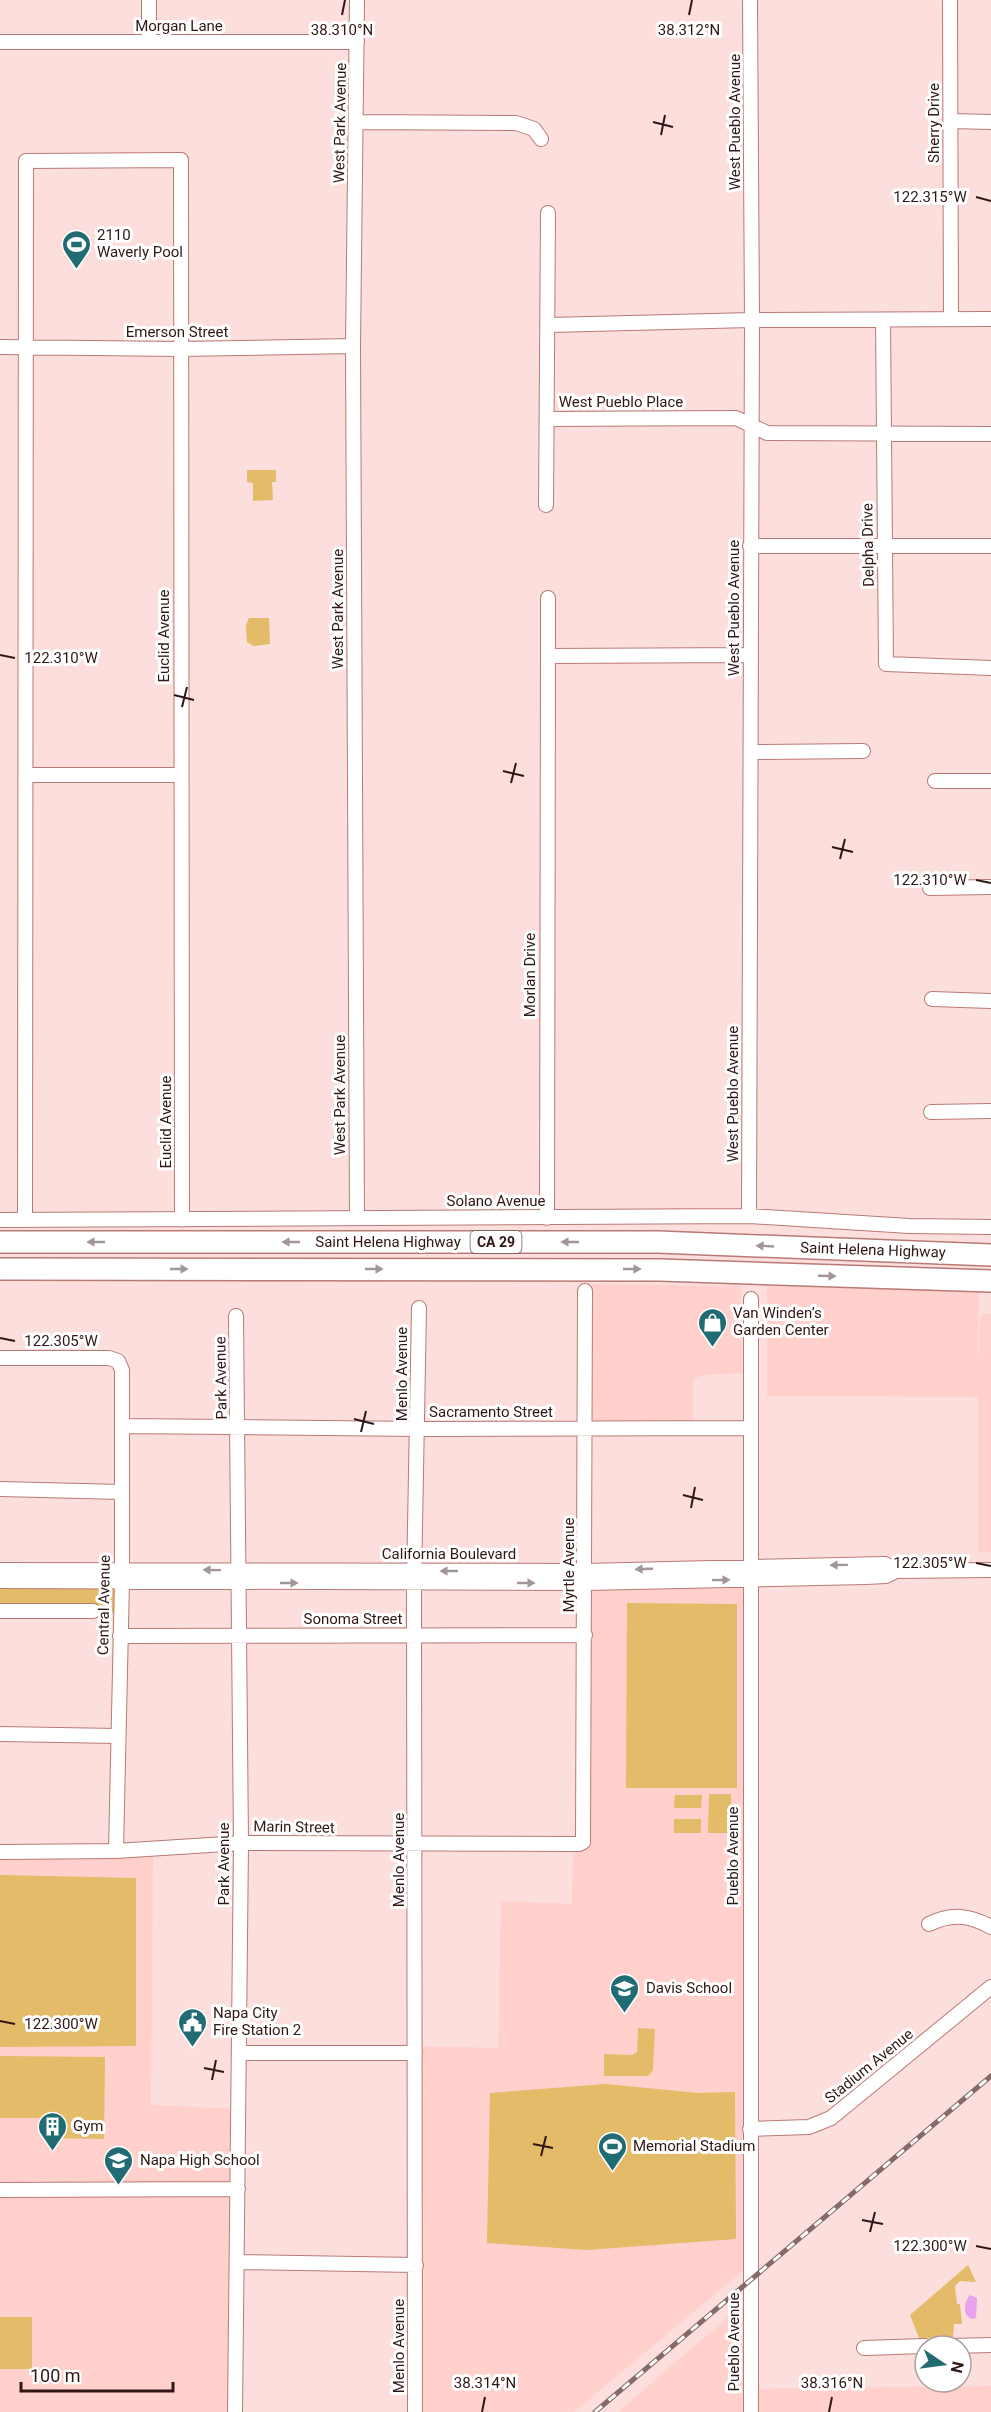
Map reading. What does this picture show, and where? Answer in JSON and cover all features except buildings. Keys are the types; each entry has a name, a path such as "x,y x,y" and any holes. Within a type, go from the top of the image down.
{"highway":[{"name":"Saint Helena Highway","path":"0,1242 658,1242 991,1255"},
{"name":"Saint Helena Highway","path":"0,1269 660,1270 991,1281"},
{"path":"0,1274 57,1269"}],"street":[{"path":"149,0 149,42"},
{"name":"West Park Avenue","path":"357,0 353,346 357,1218"},
{"name":"West Pueblo Avenue","path":"749,1216 750,546 753,320 750,0"},
{"name":"Sherry Drive","path":"950,0 951,319"},
{"name":"Morgan Lane","path":"0,42 357,42"},
{"path":"951,121 991,122"},
{"path":"357,122 516,123 534,129 541,139"},
{"name":"Euclid Avenue","path":"24,348 26,161 181,160 182,1220"},
{"name":"West Pueblo Place","path":"548,213 547,419 736,418 767,433 991,434"},
{"path":"549,325 753,320 991,319"},
{"name":"Delpha Drive","path":"883,320 886,664 991,668"},
{"name":"Emerson Street","path":"0,347 180,349 353,346"},
{"path":"24,348 25,1220"},
{"path":"546,506 547,419"},
{"path":"750,546 991,546"},
{"name":"Morlan Drive","path":"547,1218 548,598"},
{"path":"548,656 750,655"},
{"path":"751,752 863,751"},
{"path":"26,775 181,775"},
{"path":"935,781 991,781"},
{"path":"930,888 991,887"},
{"path":"932,999 991,1001"},
{"path":"931,1112 991,1111"},
{"name":"Solano Avenue","path":"0,1220 749,1216 898,1225 991,1227"},
{"name":"Myrtle Avenue","path":"584,1838 585,1291"},
{"name":"Pueblo Avenue","path":"751,1299 751,2412"},
{"name":"Menlo Avenue","path":"415,2412 414,1576 419,1308"},
{"name":"Park Avenue","path":"235,2412 241,1843 237,1636 239,1427 236,1316"},
{"name":"Central Avenue","path":"0,1358 109,1358 118,1361 122,1370 122,1575 116,1851"},
{"name":"Sacramento Street","path":"122,1426 418,1429 751,1428"},
{"path":"0,1490 122,1492"},
{"name":"California Boulevard","path":"0,1570 239,1577 585,1577 752,1572 876,1577 886,1576 896,1571 991,1570"},
{"name":"California Boulevard","path":"0,1581 122,1575"},
{"path":"0,1611 93,1611"},
{"name":"Sonoma Street","path":"120,1636 585,1635"},
{"path":"0,1734 118,1736"},
{"name":"Marin Street","path":"0,1852 116,1851 241,1843 579,1844 584,1838"},
{"path":"929,1924 945,1916 972,1917 991,1927"},
{"name":"Stadium Avenue","path":"750,2129 809,2127 831,2118 991,1987"},
{"path":"240,2053 415,2053"},
{"path":"0,2190 238,2189"},
{"path":"237,2262 416,2265"},
{"path":"973,2345 991,2345"},
{"path":"864,2348 913,2346"}],"shaded area":[{"path":"247,470 276,470 276,482 272,482 273,500 253,501 253,483 247,482"},
{"path":"249,618 269,618 270,644 253,646 247,642 246,625"},
{"path":"592,1284 741,1286 742,1373 703,1375 693,1379 693,1422 591,1422"},
{"path":"767,1286 979,1291 978,1372 981,1314 991,1314 991,1552 978,1552 978,1397 767,1396"},
{"name":"Davis School","path":"751,1579 751,2264 574,2412 415,2412 415,2046 498,2048 501,1901 572,1904 573,1844 579,1844 585,1583"},
{"path":"0,1581 122,1581 121,1613 0,1611"},
{"path":"627,1603 737,1604 737,1788 626,1788"},
{"path":"709,1794 731,1794 731,1833 708,1833"},
{"path":"675,1795 702,1795 701,1808 674,1808"},
{"path":"674,1819 701,1819 701,1833 674,1833"},
{"name":"Napa High School","path":"153,1848 151,2105 239,2109 235,2412 0,2412 0,1852"},
{"path":"0,1875 136,1878 136,2046 0,2047"},
{"path":"638,2028 655,2029 653,2070 648,2076 604,2076 604,2054 632,2055 637,2052"},
{"path":"0,2056 105,2057 104,2139 49,2138 49,2118 0,2118"},
{"name":"Memorial Stadium","path":"606,2084 698,2093 735,2092 736,2239 587,2250 487,2243 490,2093"},
{"path":"968,2265 976,2282 960,2281 955,2286 962,2324 954,2324 953,2334 917,2334 910,2315"},
{"path":"970,2295 977,2298 976,2318 971,2319 966,2314 965,2308"},
{"path":"751,2303 751,2389 913,2387 913,2394 973,2394 973,2386 991,2386 991,2412 618,2412 729,2316"},
{"path":"0,2317 32,2317 32,2369 0,2369"}],"railway":[{"path":"595,2412 991,2076"}],"place":[{"name":"2110 Waverly Pool","path":"76,270"},
{"name":"Van Winden’s Garden Center","path":"712,1348"},
{"name":"Davis School","path":"625,2014"},
{"name":"Napa City Fire Station 2","path":"192,2048"},
{"name":"Gym","path":"52,2152"},
{"name":"Memorial Stadium","path":"612,2172"},
{"name":"Napa High School","path":"119,2186"}]}
